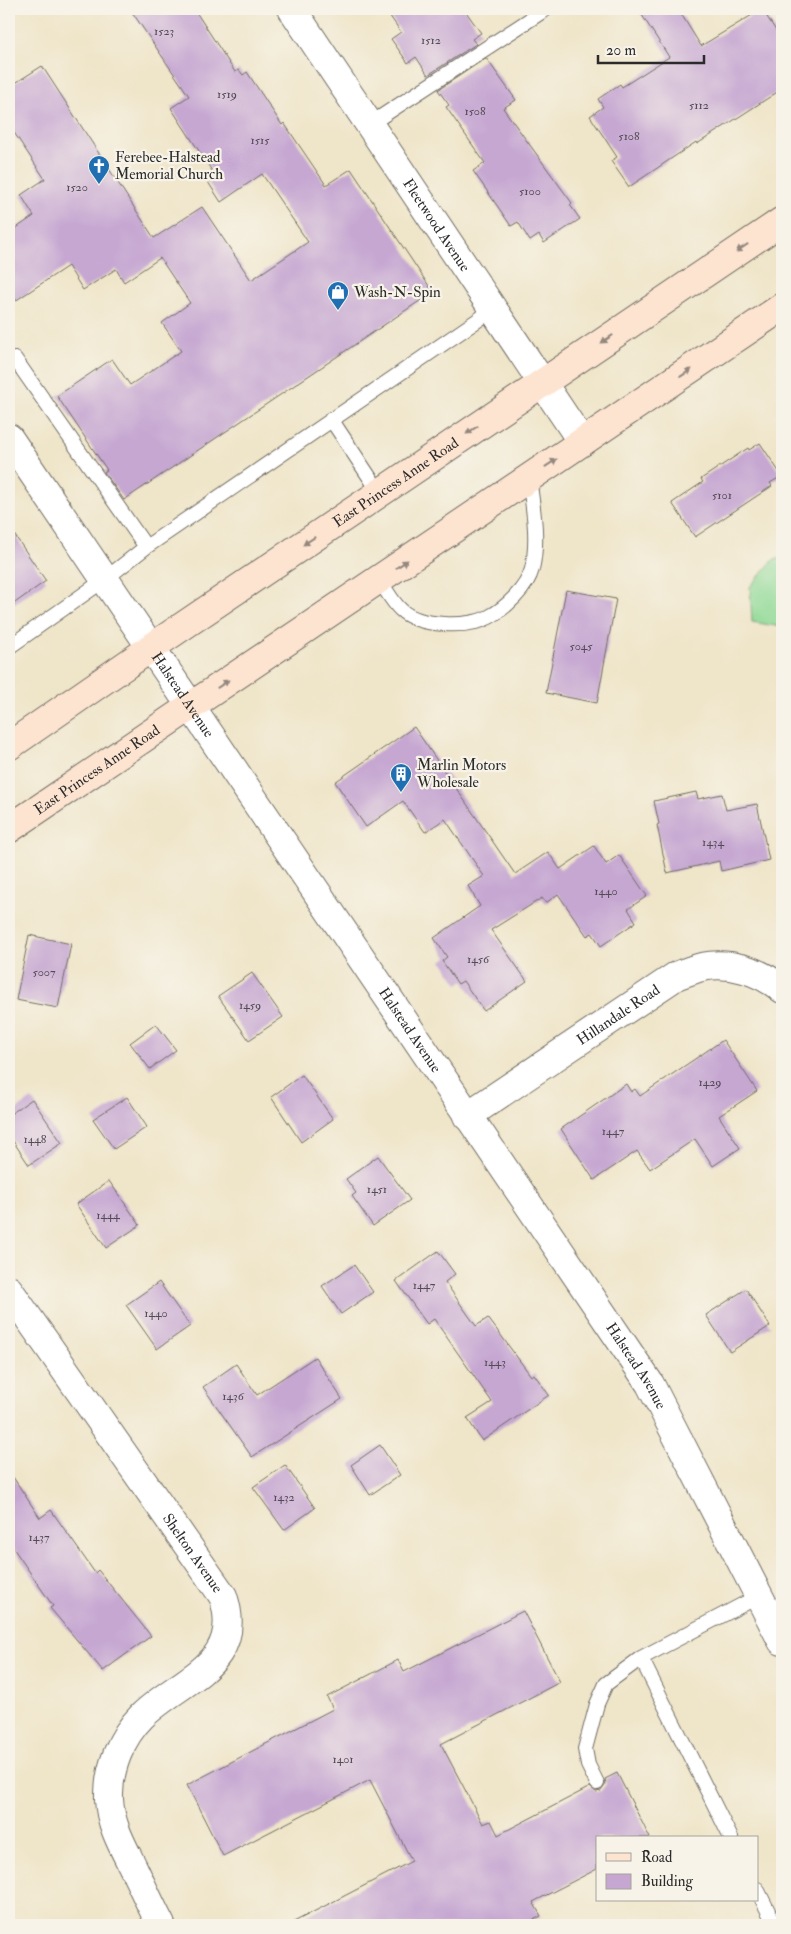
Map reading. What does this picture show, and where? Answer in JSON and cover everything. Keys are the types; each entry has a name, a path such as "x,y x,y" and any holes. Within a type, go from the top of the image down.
{"main road":[{"name":"East Princess Anne Road","path":"9,746 152,647 782,221"},
{"name":"East Princess Anne Road","path":"9,829 782,307"}],"street":[{"name":"Fleetwood Avenue","path":"292,9 582,442"},
{"name":"Halstead Avenue","path":"9,438 650,1384 782,1641"},
{"name":"Hillandale Road","path":"467,1116 676,976 702,967 725,966 747,969 773,981 782,989"},
{"name":"Shelton Avenue","path":"9,1290 223,1596 229,1613 227,1638 214,1661 142,1716 123,1740 112,1769 109,1799 114,1829 161,1925"}],"lane":[{"path":"370,124 546,9"},
{"path":"9,648 104,580 146,547 494,309"},
{"path":"9,363 15,359 146,547"},
{"path":"331,419 380,493"},
{"path":"378,580 402,611 420,620 440,624 464,623 488,617 507,603 525,585 532,570 536,533 529,478"},
{"path":"597,1783 588,1765 585,1749 597,1704 606,1684 641,1658 759,1596"},
{"path":"641,1658 730,1836"},
{"path":"758,1891 776,1925"}],"green space":[{"path":"782,558 782,627 752,622 750,587 773,560"}],"building":[{"path":"130,9 194,9 235,72 239,70 243,75 247,72 282,125 284,123 326,185 351,169 433,292 124,500 104,472 107,470 57,396 112,359 130,385 181,351 162,323 190,303 160,258 124,282 116,269 83,290 68,266 9,305 9,233 34,216 21,195 45,179 9,125 9,87 42,66 154,238 202,207 251,280 308,242 262,174 221,202 206,179 214,174 171,108 189,96"},
{"path":"385,9 464,9 481,33 472,39 476,44 428,75 416,57 408,63 391,39 401,32"},
{"path":"638,9 678,9 701,46 762,9 782,40 782,89 697,144 696,142 629,187 611,161 617,157 590,116 603,107 598,99 620,84 622,87 669,57"},
{"path":"486,58 516,100 503,108 572,203 570,205 580,219 544,243 539,235 530,241 518,222 511,226 473,171 485,163 446,107 449,105 438,90"},
{"path":"760,443 782,476 770,483 772,486 695,537 672,503 703,482 701,479 748,448 749,450"},
{"path":"9,527 46,581 9,607"},
{"path":"566,590 616,599 597,703 546,693"},
{"path":"414,727 515,874 548,852 560,869 594,846 606,864 619,855 647,896 628,909 636,922 601,946 592,933 587,936 558,894 546,903 542,898 491,930 527,981 484,1011 463,981 458,984 442,961 447,957 434,938 480,906 468,886 484,876 445,819 425,832 403,801 366,827 335,782"},
{"path":"696,792 698,799 722,794 726,810 757,804 769,860 721,871 719,861 667,873 654,801"},
{"path":"29,935 71,944 58,1008 16,1000"},
{"path":"252,973 283,1017 249,1040 218,996"},
{"path":"156,1024 176,1050 150,1069 130,1043"},
{"path":"723,1040 757,1091 719,1116 740,1148 713,1166 695,1139 650,1169 637,1151 594,1180 561,1129 626,1084 631,1092 635,1089 640,1096"},
{"path":"302,1075 333,1119 301,1142 271,1097"},
{"path":"127,1097 147,1127 114,1149 93,1119"},
{"path":"32,1099 62,1143 29,1165 9,1135 9,1115"},
{"path":"378,1156 410,1200 373,1226 352,1196 356,1193 346,1179"},
{"path":"109,1181 140,1225 106,1248 76,1204"},
{"path":"438,1251 455,1274 445,1282 476,1326 488,1318 531,1376 534,1374 549,1395 482,1441 467,1418 492,1402 434,1319 427,1324 396,1281"},
{"path":"354,1265 373,1292 341,1314 322,1286"},
{"path":"159,1282 190,1326 157,1349 126,1305"},
{"path":"746,1289 770,1326 730,1352 706,1315"},
{"path":"315,1357 342,1399 252,1457 203,1387 236,1364 257,1395"},
{"path":"380,1445 400,1475 370,1495 351,1465"},
{"path":"285,1465 315,1508 284,1530 253,1487"},
{"path":"9,1471 40,1518 51,1510 95,1573 98,1570 151,1636 103,1671 50,1608 53,1606 9,1542"},
{"path":"523,1611 560,1682 441,1744 483,1824 491,1821 498,1835 590,1787 596,1792 601,1791 606,1784 605,1779 617,1773 649,1836 596,1836 596,1870 533,1902 541,1916 524,1925 288,1925 412,1861 370,1780 223,1856 187,1785 333,1709 327,1697 398,1660 404,1672"}],"place":[{"name":"Ferebee-Halstead Memorial Church","path":"99,185"},
{"name":"Wash-N-Spin","path":"338,311"},
{"name":"Marlin Motors Wholesale","path":"401,793"}]}
